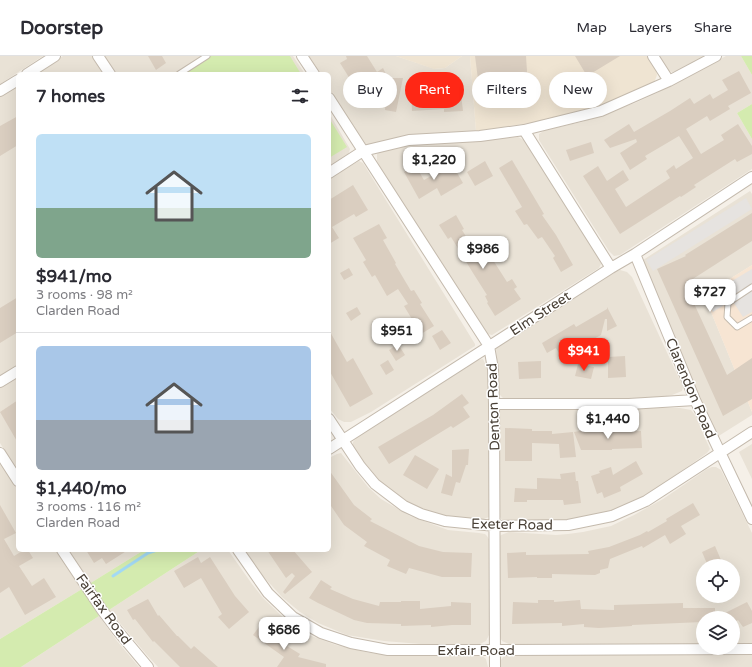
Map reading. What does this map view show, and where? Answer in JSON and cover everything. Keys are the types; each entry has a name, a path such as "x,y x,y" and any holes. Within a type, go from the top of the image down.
{"street":[{"path":"30,72 55,56"},
{"path":"98,56 109,72"},
{"path":"302,56 313,72"},
{"path":"653,56 669,82"},
{"path":"331,172 363,151 410,140 480,136 524,130 601,111 669,82 716,56"},
{"path":"0,91 16,81"},
{"name":"Denton Road","path":"331,101 489,346 493,369 494,404 495,667"},
{"path":"524,130 611,268"},
{"name":"Elm Street","path":"331,448 752,177"},
{"name":"Clarendon Road","path":"634,254 696,400 752,519"},
{"path":"0,382 16,372"},
{"path":"494,404 629,404 696,400"},
{"name":"Exeter Road","path":"331,422 360,466 375,484 404,506 421,514 445,522 495,526 568,525 612,516 646,501 752,432"},
{"path":"0,452 16,478"},
{"name":"Fairfax Road","path":"63,552 102,610 148,667"},
{"name":"Exfair Road","path":"239,552 268,593 293,617 321,633 351,643 388,650 752,649"}],"lane":[{"path":"182,72 207,56"},
{"path":"752,287 728,303 727,317 737,327 752,318"}],"shaded area":[{"path":"0,56 43,56 18,72 16,72 16,74 0,84"},
{"path":"63,56 293,56 304,72 38,72"},
{"path":"308,56 396,56 435,69 445,68 462,56 470,56 472,108 474,108 476,131 410,135 367,145 362,141 331,92 331,72 318,72"},
{"path":"396,56 462,56 445,68 434,69"},
{"path":"470,56 647,56 656,70 657,75 654,83 607,103 607,72 549,72 549,108 592,108 537,122 476,131 474,108 541,108 541,72 472,72 472,81"},
{"path":"658,56 705,56 678,71 672,72 668,71"},
{"path":"726,56 741,56 752,75 752,104 737,113 752,139 752,169 620,255 614,256 609,251 539,140 539,134 545,130 582,122 635,103 657,93"},
{"path":"16,86 16,366 0,376 0,96"},
{"path":"331,116 350,149 348,155 331,166"},
{"path":"518,137 524,140 527,144 600,260 601,264 599,268 492,335 488,334 484,329 382,171 377,161 377,154 381,151 403,145"},
{"path":"359,161 363,163 475,344 475,346 371,412 351,422 344,422 338,419 331,410 331,177"},
{"path":"750,191 752,194 752,265 704,295 752,415 717,437 640,262"},
{"path":"746,198 752,209 653,271 646,260"},
{"path":"752,265 752,412 704,295"},
{"path":"752,269 752,312 743,317 732,300 713,312 709,305 717,301 712,293"},
{"path":"620,270 627,272 632,277 683,387 682,391 672,395 650,399 503,398 500,395 499,389 496,348"},
{"path":"483,359 488,370 489,517 478,521 462,520 440,515 412,505 379,481 353,447 353,442 358,436 478,360"},
{"path":"16,377 16,469 0,443 0,388"},
{"path":"680,408 691,410 695,415 710,449 707,453 653,491 614,511 551,522 505,521 501,519 500,409"},
{"path":"752,444 752,479 739,452"},
{"path":"341,453 368,487 381,499 410,516 448,530 479,533 487,536 490,541 491,556 489,635 486,641 480,644 421,644 384,641 347,635 318,623 300,612 282,597 263,576 246,552 331,552 331,457"},
{"path":"0,461 16,486 16,552 58,552 82,589 0,639"},
{"path":"716,467 721,470 752,533 752,645 740,645 740,611 696,611 696,645 520,645 509,644 502,641 499,635 499,537 501,535 509,532 556,535 583,532 611,526 663,499 707,469"},
{"path":"69,552 141,552 89,584"},
{"path":"198,552 229,552 263,598 289,623 306,634 336,645 370,653 399,655 481,655 486,659 488,667 158,667 109,610"},
{"path":"99,616 117,641 139,667 21,667"},
{"path":"752,654 752,667 499,667 500,661 505,655"}],"green space":[{"path":"203,56 290,56 300,72 178,72"},
{"path":"741,56 752,56 752,75"},
{"path":"752,104 752,139 737,113"},
{"path":"331,121 347,147 331,157"},
{"path":"141,552 198,552 109,610 89,584"},
{"path":"82,589 99,616 21,667 0,667 0,639"}],"building":[{"path":"148,56 162,56 166,63 156,70"},
{"path":"346,56 367,56 377,72 346,72 340,63 347,59"},
{"path":"475,56 526,56 527,72 477,72"},
{"path":"575,56 620,56 594,72 585,72"},
{"path":"383,68 385,72 377,72"},
{"path":"739,71 751,93 728,106 730,109 710,121 707,116 686,129 701,154 724,140 721,135 738,124 752,146 752,154 737,162 735,159 694,185 696,187 681,197 680,196 620,234 583,176 598,166 607,181 623,170 629,180 615,189 626,207 670,178 666,171 674,165 676,169 693,158 679,136 645,156 647,159 630,170 620,153 637,142 636,139 610,148 604,140 629,124 634,132 690,98 694,104 710,94 713,99 728,90 722,80"},
{"path":"397,78 403,78 397,107"},
{"path":"385,108 397,108 396,112 385,110"},
{"path":"412,108 463,108 463,111 444,112 444,109 412,111"},
{"path":"16,117 16,146 0,156 0,126"},
{"path":"591,142 594,153 570,161 566,150"},
{"path":"512,160 544,214 542,215 556,235 573,265 561,272 553,258 555,256 542,237 538,239 527,224 524,225 515,211 522,207 499,168"},
{"path":"485,161 493,176 475,186 467,172"},
{"path":"452,164 463,183 441,196 437,188 419,199 404,172 415,165 424,180"},
{"path":"353,185 368,210 356,217 354,214 332,227 339,238 331,243 331,199"},
{"path":"752,213 752,241 685,284 727,375 752,358 752,399 723,416 657,269 686,256 685,255"},
{"path":"456,215 464,229 462,230 484,265 493,260 507,282 512,279 517,287 514,289 521,299 495,316 487,303 488,302 485,296 487,295 451,237 448,239 439,225"},
{"path":"379,224 387,238 383,240 396,263 395,264 411,291 414,290 422,303 420,304 434,326 421,334 404,306 408,304 398,289 387,296 375,275 372,277 363,262 366,260 353,238"},
{"path":"349,268 353,275 344,280 340,273"},
{"path":"16,298 16,333 0,343 0,308"},
{"path":"357,307 361,314 351,321 346,313"},
{"path":"607,307 617,326 607,331 607,319 605,319 601,335 581,346 583,339 559,353 556,348 547,353 542,343 574,324 576,327 607,309"},
{"path":"442,330 451,343 440,350 432,336"},
{"path":"331,334 347,362 353,358 373,394 350,407 331,374"},
{"path":"398,344 405,355 396,361 389,350"},
{"path":"625,356 626,377 608,378 608,357"},
{"path":"388,360 394,370 386,375 380,365"},
{"path":"541,361 541,378 519,379 518,362"},
{"path":"578,364 594,367 591,379 575,376"},
{"path":"462,394 469,403 463,407 470,417 453,428 451,426 389,464 378,447 433,415"},
{"path":"16,401 16,440 0,412"},
{"path":"505,428 532,429 532,431 552,431 552,434 573,432 576,457 560,458 559,444 532,443 532,461 505,461"},
{"path":"586,430 613,432 641,431 642,448 581,450 574,432"},
{"path":"469,449 468,465 466,465 460,483 456,482 452,496 441,493 446,474 452,477 452,450"},
{"path":"415,455 439,469 427,489 403,475"},
{"path":"636,461 643,474 620,487 621,491 604,498 602,492 597,494 591,476 600,473 599,471 611,467 613,475"},
{"path":"575,472 576,481 578,481 581,503 564,505 563,500 527,500 527,502 514,502 515,488 537,489 537,478 561,479 560,474"},
{"path":"331,473 354,505 372,519 370,521 419,546 443,552 472,553 471,577 442,577 409,568 406,574 387,566 390,560 364,546 367,542 344,525 331,506"},
{"path":"693,503 700,515 681,526 686,534 670,544 665,535 643,548 642,546 610,559 608,568 600,570 600,573 595,575 552,574 552,578 508,578 507,553 526,552 526,555 589,554 588,551 609,547 647,531 648,532"},
{"path":"0,505 16,533 4,539 14,556 21,552 29,552 33,558 19,566 32,586 44,578 56,597 25,615 9,587 0,593"},
{"path":"715,546 721,559 705,559 702,552"},
{"path":"87,552 125,552 106,564 102,558 94,563"},
{"path":"268,552 295,552 312,572 285,594 283,592 295,576 292,573 286,578"},
{"path":"198,557 201,563 210,557 235,596 249,612 229,629 218,617 222,614 201,578 184,588 174,571"},
{"path":"321,580 332,587 330,589 353,599 379,606 380,602 420,601 420,609 451,606 451,602 471,603 471,625 431,627 431,625 401,626 401,624 367,623 354,620 309,598"},
{"path":"148,599 158,616 159,615 177,636 191,649 194,646 218,667 180,667 154,641 153,642 135,619 133,620 127,610"},
{"path":"538,600 554,600 554,602 580,600 581,609 614,610 614,605 683,603 683,608 715,608 715,611 696,611 696,622 599,628 584,627 584,624 562,626 562,623 512,624 513,602 538,603"},
{"path":"747,602 752,611 752,623 743,627 740,623 740,611 729,611"},
{"path":"261,624 276,635 274,638 300,654 298,657 326,664 326,667 277,667 284,657 253,635"}],"waterway":[{"path":"113,576 151,552"}]}
